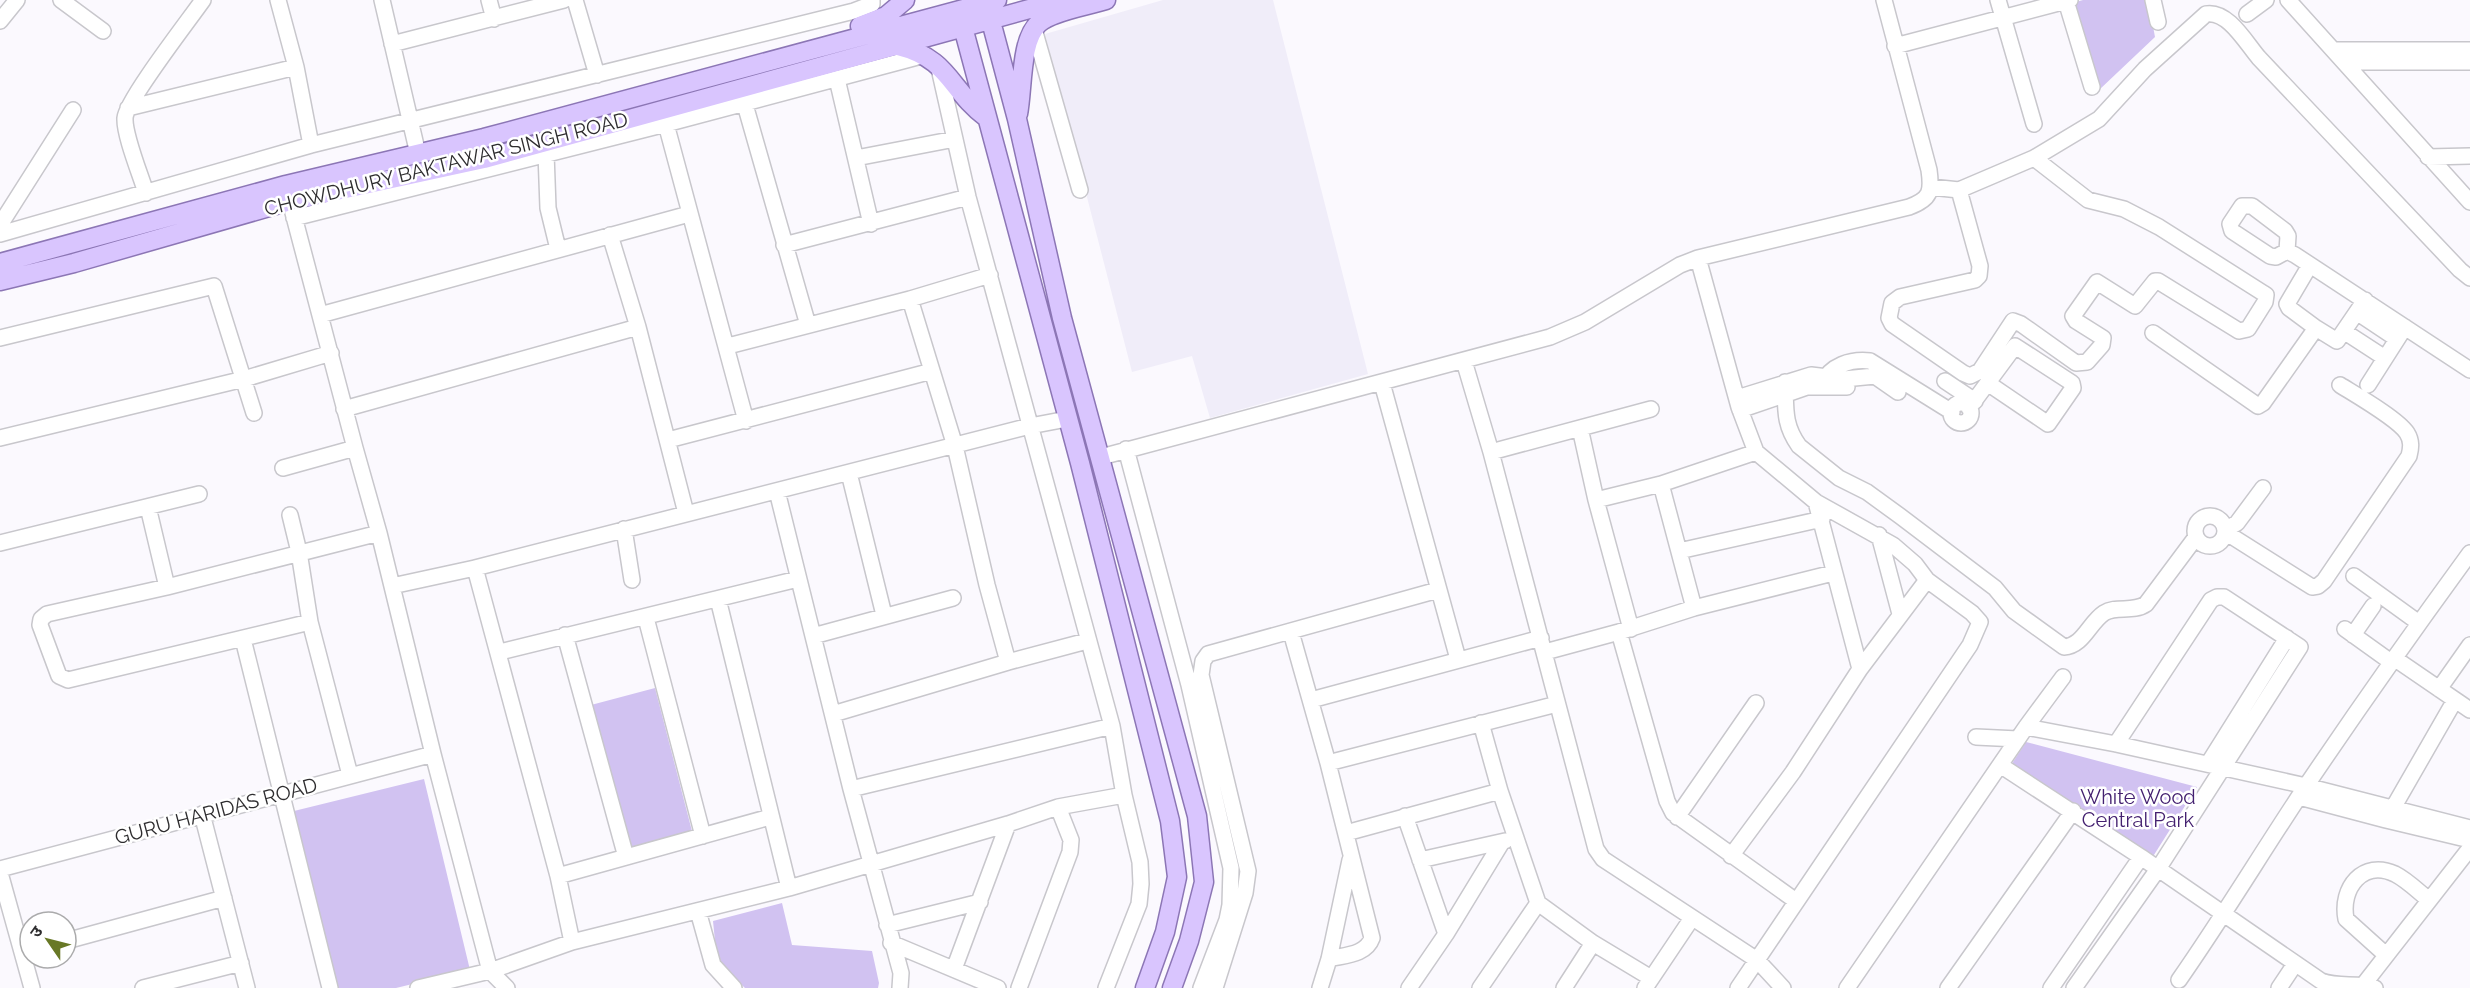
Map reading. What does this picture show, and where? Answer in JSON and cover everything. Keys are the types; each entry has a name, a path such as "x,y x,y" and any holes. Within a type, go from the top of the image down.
{"main road":[{"path":"831,44 838,36 853,28 886,16 905,0"},
{"path":"1062,0 990,6 959,13 1126,643 1170,821 1177,877 1166,932 1145,988"},
{"path":"1017,119 1022,89 1023,62 1034,29 1051,16 1106,0"},
{"path":"990,6 1062,318 1197,816 1204,882 1189,941 1172,988"},
{"name":"CHOWDHURY BAKTAWAR SINGH ROAD","path":"0,281 74,263 290,202 418,154 831,44 959,13"},
{"name":"CHOWDHURY BAKTAWAR SINGH ROAD","path":"0,263 484,159 743,96 898,46 959,13"},
{"path":"898,46 931,60 974,108 987,118"},
{"path":"1042,322 1062,318"},
{"path":"1049,349 1069,344"},
{"path":"1126,643 1149,637"}],"street":[{"path":"61,0 104,31"},
{"path":"146,193 124,122 128,108 203,0"},
{"path":"278,0 296,67 311,145"},
{"path":"382,0 418,154"},
{"path":"489,0 494,19"},
{"path":"392,44 564,0"},
{"path":"575,0 597,75"},
{"path":"1101,457 1464,361 1568,331 1680,265 1698,258 1910,207 1921,202 1931,187 1884,0"},
{"path":"1998,0 2034,124"},
{"path":"2153,0 2158,22"},
{"path":"2247,14 2266,0"},
{"path":"2288,0 2470,201"},
{"path":"0,234 311,145 854,11 874,1"},
{"path":"1895,46 2068,1 2092,87"},
{"path":"1931,187 1959,190 2034,158 2099,118 2145,69 2206,14 2214,13 2220,15 2231,25 2259,58 2470,278"},
{"path":"1034,29 1080,190"},
{"path":"2340,56 2470,51"},
{"path":"2340,56 2470,62"},
{"path":"507,988 490,971 432,754 379,533 290,202 546,153 666,124 743,96 931,60 955,139 968,197 1112,726 1124,795 1140,862 1139,904 1106,988"},
{"path":"128,108 296,67"},
{"path":"735,70 808,325"},
{"path":"837,79 871,224"},
{"path":"0,225 73,110"},
{"path":"666,124 689,214 728,346 746,421"},
{"path":"856,158 955,139"},
{"path":"546,153 549,208 558,249"},
{"path":"2428,157 2470,156"},
{"path":"1959,190 1980,266 1979,276 1975,280 1899,297 1892,303 1889,318 1892,324 1963,373 1970,376 1980,371 2013,321 2076,363 2087,362 2102,345 2103,338 2076,321 2073,316 2097,282 2135,306 2155,281 2158,281 2239,332 2248,329 2265,302 2263,293 2159,226 2124,209 2088,200 2034,158"},
{"path":"784,245 968,197"},
{"path":"320,315 689,214"},
{"path":"610,235 638,327 686,513"},
{"path":"2287,251 2310,265 2362,307 2401,333 2470,370"},
{"path":"1698,258 1739,404 1756,452 1816,502 1879,535 1907,556 1927,580 1979,619 1980,626 1738,988"},
{"path":"2310,265 2287,303 2289,309 2337,341 2362,307"},
{"path":"728,346 910,299 990,275"},
{"path":"0,338 214,286 254,413"},
{"path":"910,299 955,446 987,585 1008,662"},
{"path":"344,409 638,327"},
{"path":"2152,333 2258,406 2263,403 2316,328"},
{"path":"2345,332 2385,358"},
{"path":"2368,385 2401,333"},
{"path":"1739,404 1785,388 1808,387 1823,381 1831,369 1858,361 1870,361 1952,412 1955,420 1964,423 1970,417 1972,404 2016,346 2072,383 2073,388 2048,424 1989,384"},
{"path":"0,438 244,379 331,353"},
{"path":"1464,361 1491,452 1599,855 1757,960 1783,988"},
{"path":"668,440 932,371"},
{"path":"1823,381 1840,388 1870,383 1896,394"},
{"path":"1945,381 1972,404"},
{"path":"1382,383 1458,659"},
{"path":"2260,487 2224,529 2220,543 2211,546 2202,544 2196,537 2195,527 2201,519 2216,518 2224,529 2312,587 2318,586 2324,581 2409,456 2411,448 2411,441 2403,428 2340,385"},
{"path":"1785,388 1785,413 1794,440 1799,446 1839,478 1867,492 1995,588 2014,611 2064,647 2078,642 2097,618 2109,610 2139,608 2146,604 2196,537"},
{"path":"1491,452 1651,409"},
{"path":"392,586 1030,426 1067,419"},
{"path":"1580,428 1625,630 1667,801 1677,818 1796,901"},
{"path":"283,468 355,448"},
{"path":"1126,449 1189,685 1231,868 1230,905 1227,920 1201,988"},
{"path":"1596,500 1661,484 1756,452"},
{"path":"849,473 884,615"},
{"path":"1661,484 1694,608"},
{"path":"777,491 851,789 900,973 900,988"},
{"path":"0,543 199,494"},
{"path":"1816,502 1860,669"},
{"path":"147,507 167,587"},
{"path":"290,515 299,552 310,622 350,775"},
{"path":"1679,551 1821,519"},
{"path":"624,529 632,580"},
{"path":"310,622 68,681 59,676 41,632 41,619 47,614 167,587 379,533"},
{"path":"1879,535 1900,614"},
{"path":"2179,980 2392,660 2470,553"},
{"path":"475,567 500,652 558,876 572,942"},
{"path":"1311,700 1458,659 1625,630 1694,608 1833,573"},
{"path":"2354,576 2419,622"},
{"path":"500,652 798,579"},
{"path":"1731,856 1793,772 1860,669 1927,580"},
{"path":"1215,988 1245,893 1248,871 1201,668 1203,661 1208,654 1438,590"},
{"path":"2074,988 2158,869 2300,650 2298,644 2224,597 2211,600 2116,744"},
{"path":"813,636 953,598"},
{"path":"718,599 789,888"},
{"path":"2373,606 2349,632 2470,710"},
{"path":"646,618 703,836"},
{"path":"1291,632 1328,764 1372,938 1364,950 1329,959"},
{"path":"565,635 626,857"},
{"path":"2208,764 2287,638"},
{"path":"243,639 330,988"},
{"path":"833,714 1087,641"},
{"path":"2439,689 2470,645"},
{"path":"1847,988 2063,677"},
{"path":"2390,814 2454,700"},
{"path":"1677,818 1756,703"},
{"path":"1328,764 1557,704"},
{"path":"1481,723 1500,791 1509,839 1538,903 1648,983 1692,918"},
{"path":"851,789 1112,726"},
{"path":"1976,737 2022,733 2116,744 2223,768 2390,814 2470,840"},
{"name":"GURU HARIDAS ROAD","path":"0,871 202,814 282,796 350,775 432,754"},
{"path":"2000,765 2141,857 2325,983 2342,986 2369,986 2386,955 2470,848"},
{"path":"1346,833 1500,791"},
{"path":"418,988 490,971 572,942 789,888 1008,824 1058,807 1124,795"},
{"path":"1019,988 1070,852 1071,840 1058,807"},
{"path":"1948,988 2073,812"},
{"path":"202,814 247,988"},
{"path":"2390,814 2470,828"},
{"path":"1405,816 1446,934"},
{"path":"558,876 770,817"},
{"path":"954,969 1008,824"},
{"path":"1420,860 1509,839"},
{"path":"1409,988 1509,839"},
{"path":"1320,988 1329,959 1351,855"},
{"path":"2051,988 2141,857"},
{"path":"2386,955 2346,919 2345,899 2355,878 2368,871 2382,870 2396,875 2429,900"},
{"path":"0,871 18,938"},
{"path":"78,938 224,898"},
{"path":"887,925 980,902"},
{"path":"1480,988 1538,903"},
{"path":"698,911 713,965 734,988"},
{"path":"0,937 15,933"},
{"path":"2084,940 2101,950"},
{"path":"891,943 998,988"},
{"path":"1564,988 1593,943"},
{"path":"143,988 241,963"},
{"path":"2279,988 2295,964"},
{"path":"29,970 32,988"}],"shaded area":[{"path":"1163,0 1273,0 1368,374 1210,418 1192,356 1132,372 1045,34"}],"green space":[{"path":"2083,0 2148,0 2155,37 2099,90 2072,3"},
{"path":"655,688 693,835 629,852 591,705"},
{"name":"White Wood Central Park","path":"2026,742 2197,787 2152,858 2011,765"},
{"path":"424,779 470,970 396,988 337,988 294,811"},
{"path":"782,903 792,945 872,951 878,988 745,988 717,961 713,921"}]}
